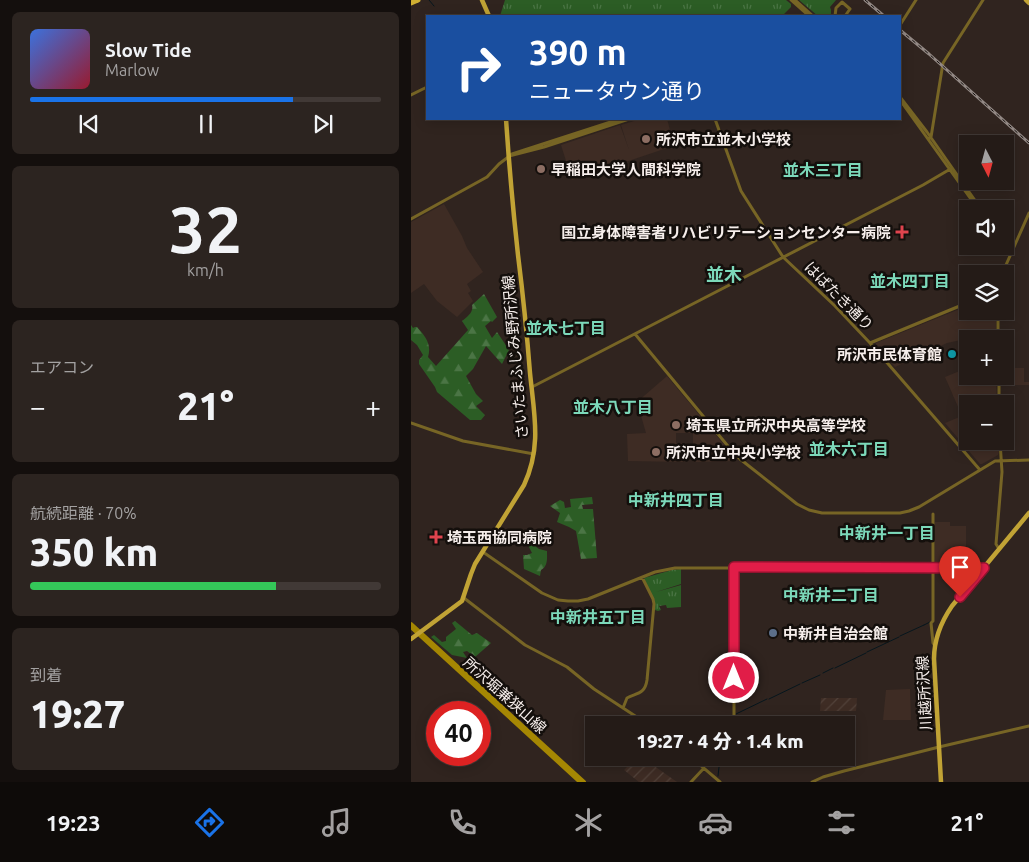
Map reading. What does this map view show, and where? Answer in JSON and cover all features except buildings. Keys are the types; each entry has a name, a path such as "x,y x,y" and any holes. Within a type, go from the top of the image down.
{"highway":[{"path":"411,3 417,0"}],"main road":[{"path":"482,0 489,15"},
{"path":"1026,0 1029,3"},
{"name":"さいたまふじみ野所沢線","path":"464,598 471,574 482,551 524,485 534,454 536,432 526,321 511,194 506,120"},
{"name":"川越所沢線","path":"941,782 935,669 935,646 940,628 949,610 1029,513"},
{"path":"411,639 464,598"},
{"name":"所沢堀兼狭山線","path":"411,626 584,782"},
{"name":"所沢堀兼狭山線","path":"419,633 580,782"}],"street":[{"path":"791,0 808,15"},
{"path":"795,0 812,15"},
{"path":"901,23 916,0"},
{"path":"929,138 943,64 981,1"},
{"path":"835,15 836,9 842,2 850,9 846,15"},
{"path":"411,95 426,88"},
{"path":"901,99 973,200"},
{"path":"411,219 487,177 512,154 617,120"},
{"path":"509,156 544,147 626,120"},
{"name":"はばたき通り","path":"715,120 741,191 783,257 871,343 980,470"},
{"path":"532,387 951,169"},
{"path":"1014,247 1027,223 1029,213"},
{"path":"871,343 959,306"},
{"path":"635,334 732,451 797,504 806,509 825,513 905,512 919,508 995,461 1029,460"},
{"path":"411,422 463,441 534,454"},
{"path":"999,549 996,544 1002,476 1001,450"},
{"path":"933,514 933,622 931,623 935,646"},
{"path":"482,551 543,593 558,600 572,601 586,599 659,570 675,568 984,568"},
{"path":"734,567 734,716"},
{"path":"623,708 627,698 643,691 646,687 654,604 642,577"},
{"path":"464,598 525,644 567,667 595,689 635,716"},
{"path":"813,782 829,775 939,746 1029,726"},
{"path":"702,766 720,782"},
{"path":"691,782 704,768"}],"shaded area":[{"path":"638,120 667,120 670,130 665,132 670,147 572,180 561,145 620,125 629,150 621,125"},
{"path":"444,204 467,248 483,272 467,284 471,291 468,293 473,301 457,317 437,301 424,284 411,293 411,222"},
{"path":"959,309 959,320 996,320 996,330 959,330 959,340 947,343 895,367 876,346 876,343"},
{"path":"1014,368 1024,368 1024,382 1029,382 1029,385 1014,385"},
{"path":"959,371 959,385 996,385 997,395 959,395 959,409 945,377"},
{"name":"埼玉県立所沢中央高等学校","path":"667,376 736,459 735,461 693,462 693,433 676,433 676,443 684,443 685,462 628,461 627,434 646,433 637,402"},
{"path":"959,417 959,439 945,423"},
{"path":"968,450 999,450 998,455 980,464"},
{"path":"935,522 950,522 950,526 966,526 966,547 970,548 970,566 935,566"},
{"path":"910,689 911,720 883,720 886,690"},
{"path":"821,698 857,698 856,711 820,711"},
{"path":"654,766 677,782 639,782 624,770 627,767"}],"green space":[{"path":"505,0 786,0 791,4 791,7 783,15 500,15"},
{"path":"799,0 836,0 830,7 831,15 817,15"},
{"path":"484,294 497,317 485,326 492,338 497,332 509,350 502,364 486,346 473,369 466,376 476,394 483,401 476,406 485,415 481,420 470,420 437,392 419,364 419,360 423,355 417,345 411,340 411,325 413,328 417,327 425,337 429,348 428,357 436,366 468,330 462,321 471,312 472,305"},
{"path":"592,497 593,504 582,505 583,509 593,509 597,558 581,559 576,531 557,522 560,513 550,506 560,500 564,502 565,508 571,507 570,499"},
{"path":"531,543 539,549 547,551 546,564 541,570 540,576 524,569 523,555 532,553 528,545"},
{"path":"681,569 681,584 656,592 681,585 681,607 667,608 666,605 659,606 661,610 655,610 655,603 644,578"},
{"path":"455,621 472,635 477,633 491,643 475,657 467,651 463,652 467,658 452,655 431,637 434,635 442,642 446,641 446,637 456,629 452,623"}],"waterway":[{"path":"429,0 434,6"},
{"path":"924,625 930,622"},
{"path":"900,636 924,625"},
{"path":"867,652 899,637"},
{"path":"835,668 866,653"},
{"path":"823,673 833,668"},
{"path":"802,683 820,675"},
{"path":"769,699 800,684"},
{"path":"736,714 767,699"},
{"path":"718,776 719,766"}],"railway":[{"path":"865,0 883,15"},
{"path":"901,31 1029,143"}],"place":[{"name":"所沢市立並木小学校","path":"646,139"},
{"name":"早稲田大学人間科学院","path":"541,169"},
{"name":"国立身体障害者リハビリテーションセンター病院","path":"902,232"},
{"name":"所沢市民体育館","path":"952,354"},
{"name":"埼玉県立所沢中央高等学校","path":"676,425"},
{"name":"所沢市立中央小学校","path":"656,452"},
{"name":"埼玉西協同病院","path":"436,537"},
{"name":"中新井自治会館","path":"773,633"}],"district":[{"name":"並木三丁目","path":"823,170"},
{"name":"並木","path":"724,274"},
{"name":"並木四丁目","path":"910,281"},
{"name":"並木七丁目","path":"566,328"},
{"name":"並木八丁目","path":"613,407"},
{"name":"並木六丁目","path":"849,449"},
{"name":"中新井四丁目","path":"676,500"},
{"name":"中新井一丁目","path":"887,533"},
{"name":"中新井二丁目","path":"831,595"},
{"name":"中新井五丁目","path":"598,617"}],"route":[{"path":"734,678 734,567 984,568 960,597"}]}
